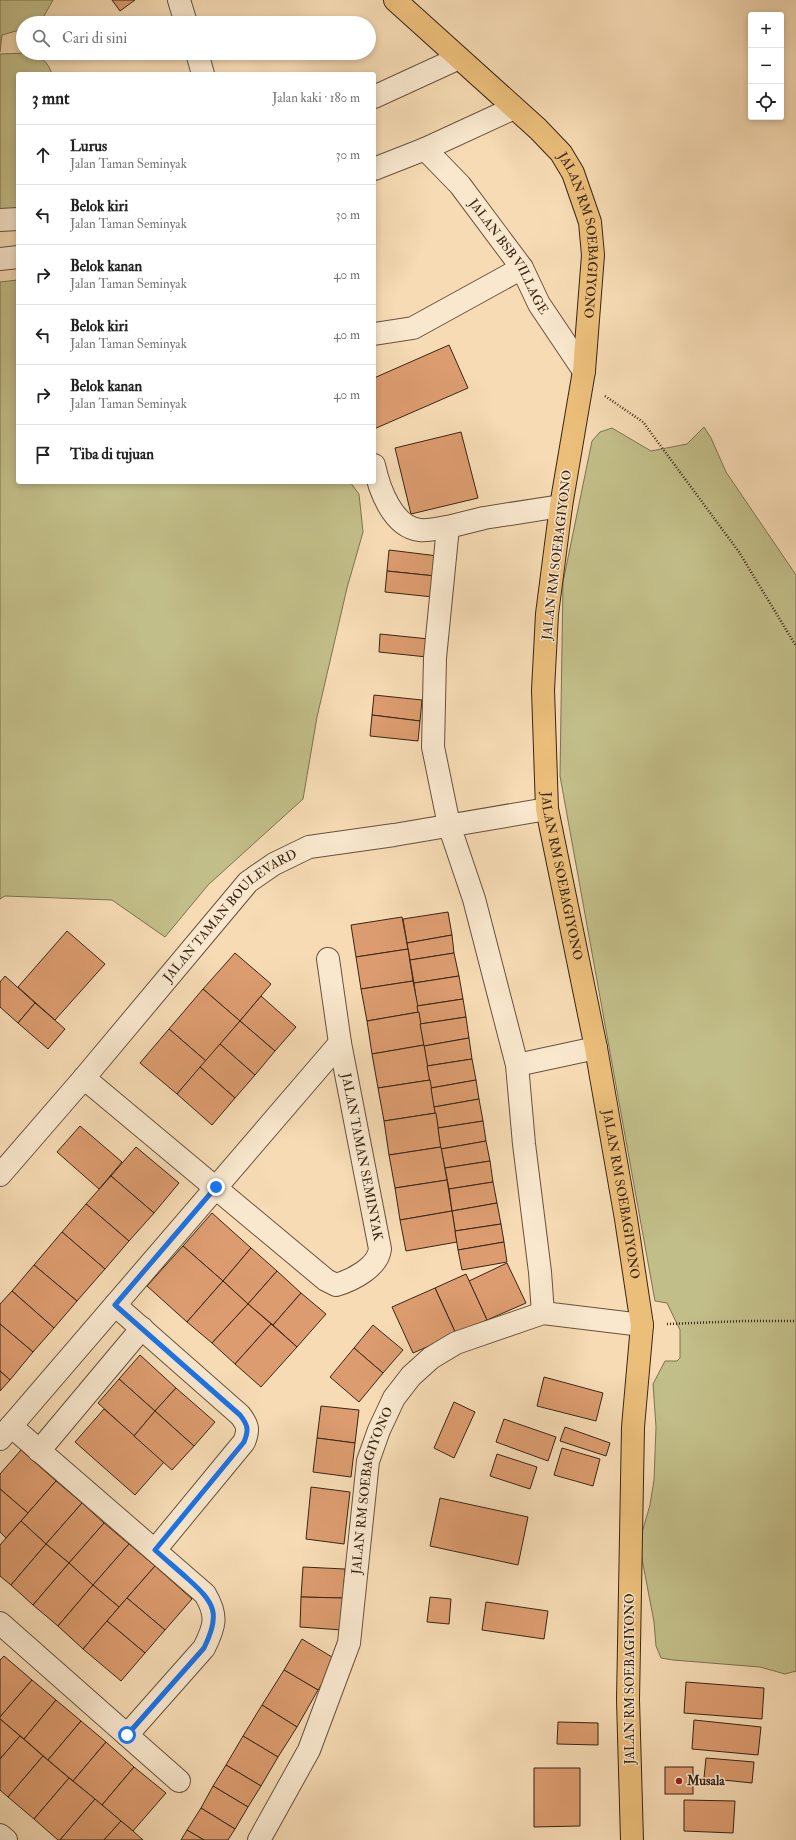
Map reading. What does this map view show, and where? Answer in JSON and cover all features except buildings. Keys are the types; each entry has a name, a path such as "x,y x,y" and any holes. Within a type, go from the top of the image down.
{"main road":[{"name":"JALAN RM SOEBAGIYONO","path":"395,0 514,108 561,153 573,173 590,222 593,255 583,380 561,506 547,614 543,690 547,809 596,1048 626,1218 642,1325 633,1434 628,1700 632,1840"}],"street":[{"path":"179,0 184,16"},
{"path":"376,96 459,58"},
{"path":"199,60 202,72"},
{"path":"376,168 425,149 514,108"},
{"name":"JALAN BSB VILLAGE","path":"425,149 460,185 522,268 539,304 583,380"},
{"path":"0,220 16,219"},
{"path":"0,259 16,257"},
{"path":"376,334 413,328 522,268"},
{"path":"376,474 383,496 395,515 404,523 418,530 561,506"},
{"path":"448,526 435,658 433,747 449,825 474,899 517,1065 524,1144 540,1272 543,1313"},
{"name":"JALAN TAMAN BOULEVARD","path":"0,1175 84,1078 248,882 261,872 292,854 309,847 394,835 547,809"},
{"name":"JALAN TAMAN SEMINYAK","path":"84,1078 326,1280 336,1284 356,1276 379,1257 380,1249 340,1043 328,959"},
{"path":"127,1735 204,1648 212,1633 214,1619 213,1608 205,1594 39,1451 5,1433 340,1043"},
{"path":"517,1065 596,1048"},
{"path":"115,1305 240,1415 246,1422 248,1432 244,1442 155,1550"},
{"name":"JALAN RM SOEBAGIYONO","path":"259,1840 309,1750 349,1643 368,1462 379,1430 394,1398 411,1376 431,1358 456,1343 543,1313 642,1325"},
{"path":"39,1451 142,1328"},
{"path":"0,1623 180,1782"},
{"path":"0,1835 6,1840"}],"path":[{"path":"583,380 644,422 739,552 796,646"},
{"path":"642,1325 744,1321 796,1321"}],"shaded area":[{"path":"0,0 53,0 44,16 16,16 16,31 2,35 0,52"},
{"path":"16,53 16,60 44,60 51,72 16,72 16,213 0,214 0,54"},
{"path":"16,280 16,484 352,484 359,494 363,532 347,588 317,717 303,799 208,885 165,937 112,900 5,896 0,899 0,282"},
{"path":"704,427 711,438 726,472 796,575 796,1671 785,1674 760,1667 661,1658 656,1646 654,1622 639,1543 650,1505 654,1480 656,1427 653,1384 665,1361 677,1361 680,1358 680,1330 667,1303 655,1301 560,776 563,582 592,441 600,432 612,428 651,451 687,444"}],"place":[{"name":"Musala","path":"679,1781"}],"route":[{"path":"127,1735 204,1648 212,1633 214,1619 213,1608 205,1594 155,1550 244,1442 248,1432 246,1422 240,1415 115,1305 216,1187"}]}
